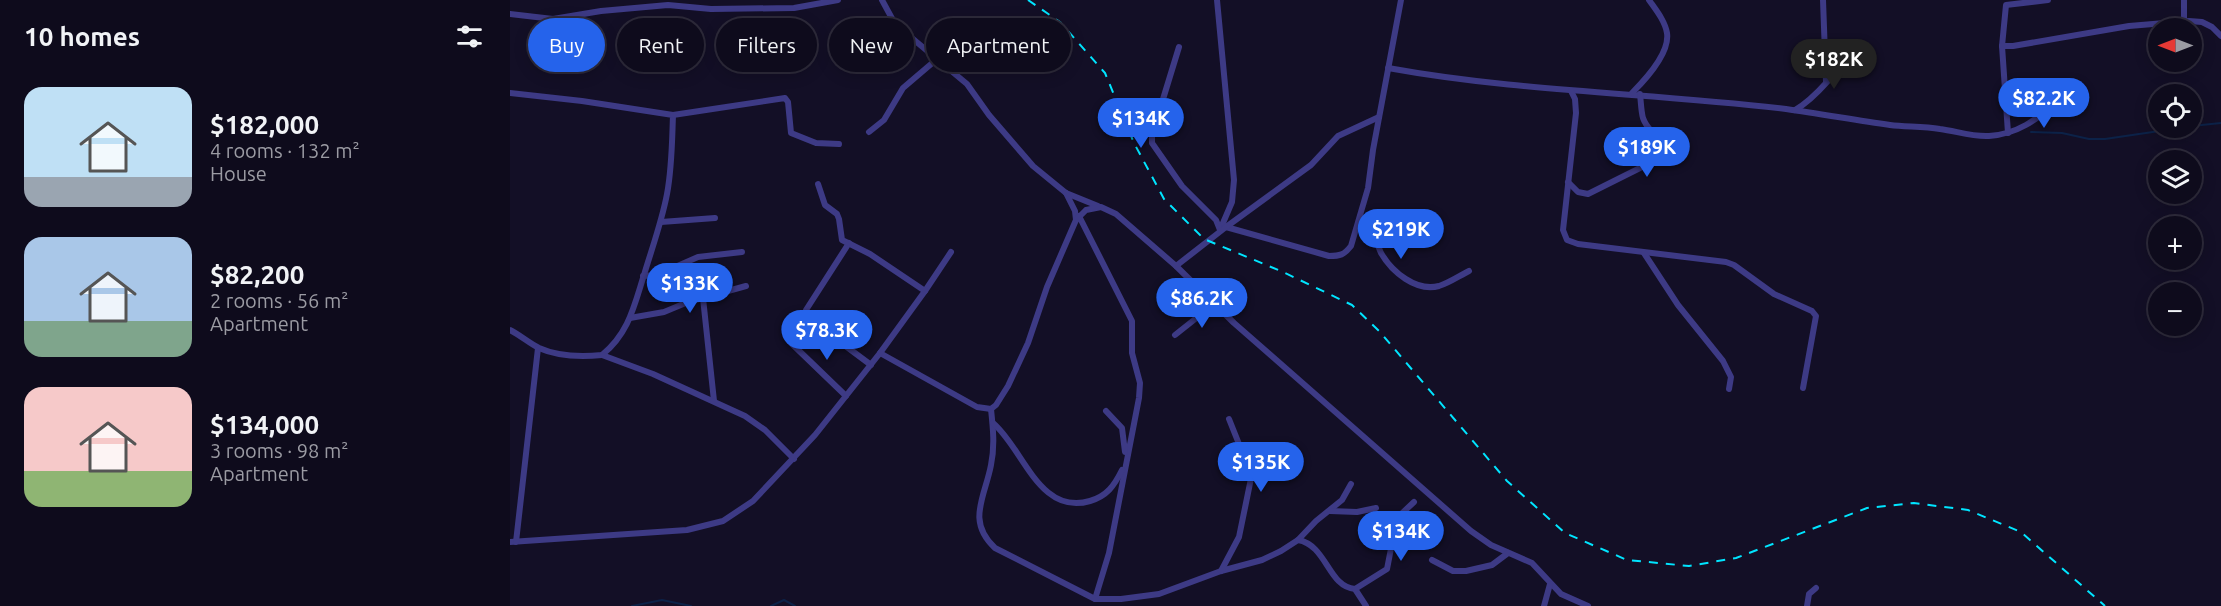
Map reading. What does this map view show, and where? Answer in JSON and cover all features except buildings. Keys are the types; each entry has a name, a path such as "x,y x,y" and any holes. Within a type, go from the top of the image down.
{"street":[{"path":"510,14 553,19 601,11 668,5 711,9 794,8 838,0"},
{"path":"882,0 895,24 926,50"},
{"path":"1217,0 1234,180 1232,202 1222,229"},
{"path":"1179,47 1152,135 1152,143 1182,186 1222,229 1329,256 1340,256 1346,254 1352,246 1368,188 1401,0"},
{"path":"1632,93 1642,83 1666,47 1665,26 1649,0"},
{"path":"1823,0 1826,82"},
{"path":"2008,133 2002,46 2006,5 2048,0"},
{"path":"2184,0 2184,18"},
{"path":"2202,22 2212,27 2221,36"},
{"path":"2002,46 2148,24"},
{"path":"1794,110 1807,102 1853,48"},
{"path":"869,132 884,120 903,88 926,68"},
{"path":"1389,68 1446,79 1571,92 1632,93 1794,110 1975,135 2008,133 2033,123 2064,97"},
{"path":"953,72 967,84 1021,154 1066,193 1116,214 1471,531 1491,545 1532,564 1562,594 1588,606"},
{"path":"1571,92 1575,99 1576,113 1563,230 1567,240 1578,244 1726,262 1734,265 1774,294 1812,311 1816,316 1803,388"},
{"path":"510,93 582,100 673,115 785,98 788,102 791,133 816,143 839,144"},
{"path":"1569,182 1578,192 1588,194 1654,161 1658,147 1657,140 1644,120 1640,94"},
{"path":"602,356 621,336 630,318 661,222 668,192 673,115"},
{"path":"1176,266 1222,229 1311,165 1338,136 1379,117"},
{"path":"818,184 825,205 840,219 842,240 870,254 925,291"},
{"path":"1066,193 1132,321 1132,353 1140,383 1109,553 1095,599"},
{"path":"880,353 977,407 991,409 1008,386 1028,343 1047,287 1077,218 1086,210 1101,207"},
{"path":"661,222 715,218"},
{"path":"1360,218 1371,222 1380,251 1392,268 1412,282 1425,286 1437,286 1469,272"},
{"path":"849,243 806,310 806,314 871,365"},
{"path":"643,276 657,275 698,257 742,252"},
{"path":"538,348 513,542 687,530 707,526 723,521 753,501 794,459 871,365 951,252"},
{"path":"1644,253 1678,305 1723,361 1731,377 1729,389"},
{"path":"630,318 664,312 746,286"},
{"path":"703,298 714,401"},
{"path":"1175,335 1214,303"},
{"path":"510,330 538,348 568,356 602,356 653,374 714,401 745,416 765,430 794,459"},
{"path":"791,343 846,396"},
{"path":"991,409 994,436 991,465 978,510 983,534 995,548 1095,599 1121,599 1159,594 1221,571 1262,560 1298,540 1316,521 1342,500 1351,484"},
{"path":"993,423 1005,435 1045,489 1055,498 1069,503 1086,502 1098,498 1115,485 1125,460 1126,450 1122,429 1106,411"},
{"path":"1221,571 1239,537 1255,459 1252,453 1239,444 1229,419"},
{"path":"1355,589 1387,570 1397,518 1414,502"},
{"path":"1329,511 1357,512 1376,508"},
{"path":"1298,540 1311,544 1343,585 1355,589 1366,606"},
{"path":"1432,560 1453,571 1466,571 1492,565 1508,553"},
{"path":"1544,606 1550,584"},
{"path":"1806,606 1809,594 1816,588"}],"waterway":[{"path":"2202,125 2221,123"},
{"path":"2031,132 2062,133 2089,139 2148,133"},
{"path":"632,606 662,600 691,606"},
{"path":"771,606 784,600 795,606"}],"railway":[{"path":"1028,0 1060,22 1105,73 1134,143 1164,199 1204,239 1283,272 1352,305 1380,332 1507,481 1565,533 1627,560 1689,566 1736,558 1867,508 1914,503 1968,510 2021,532 2105,606"}]}
